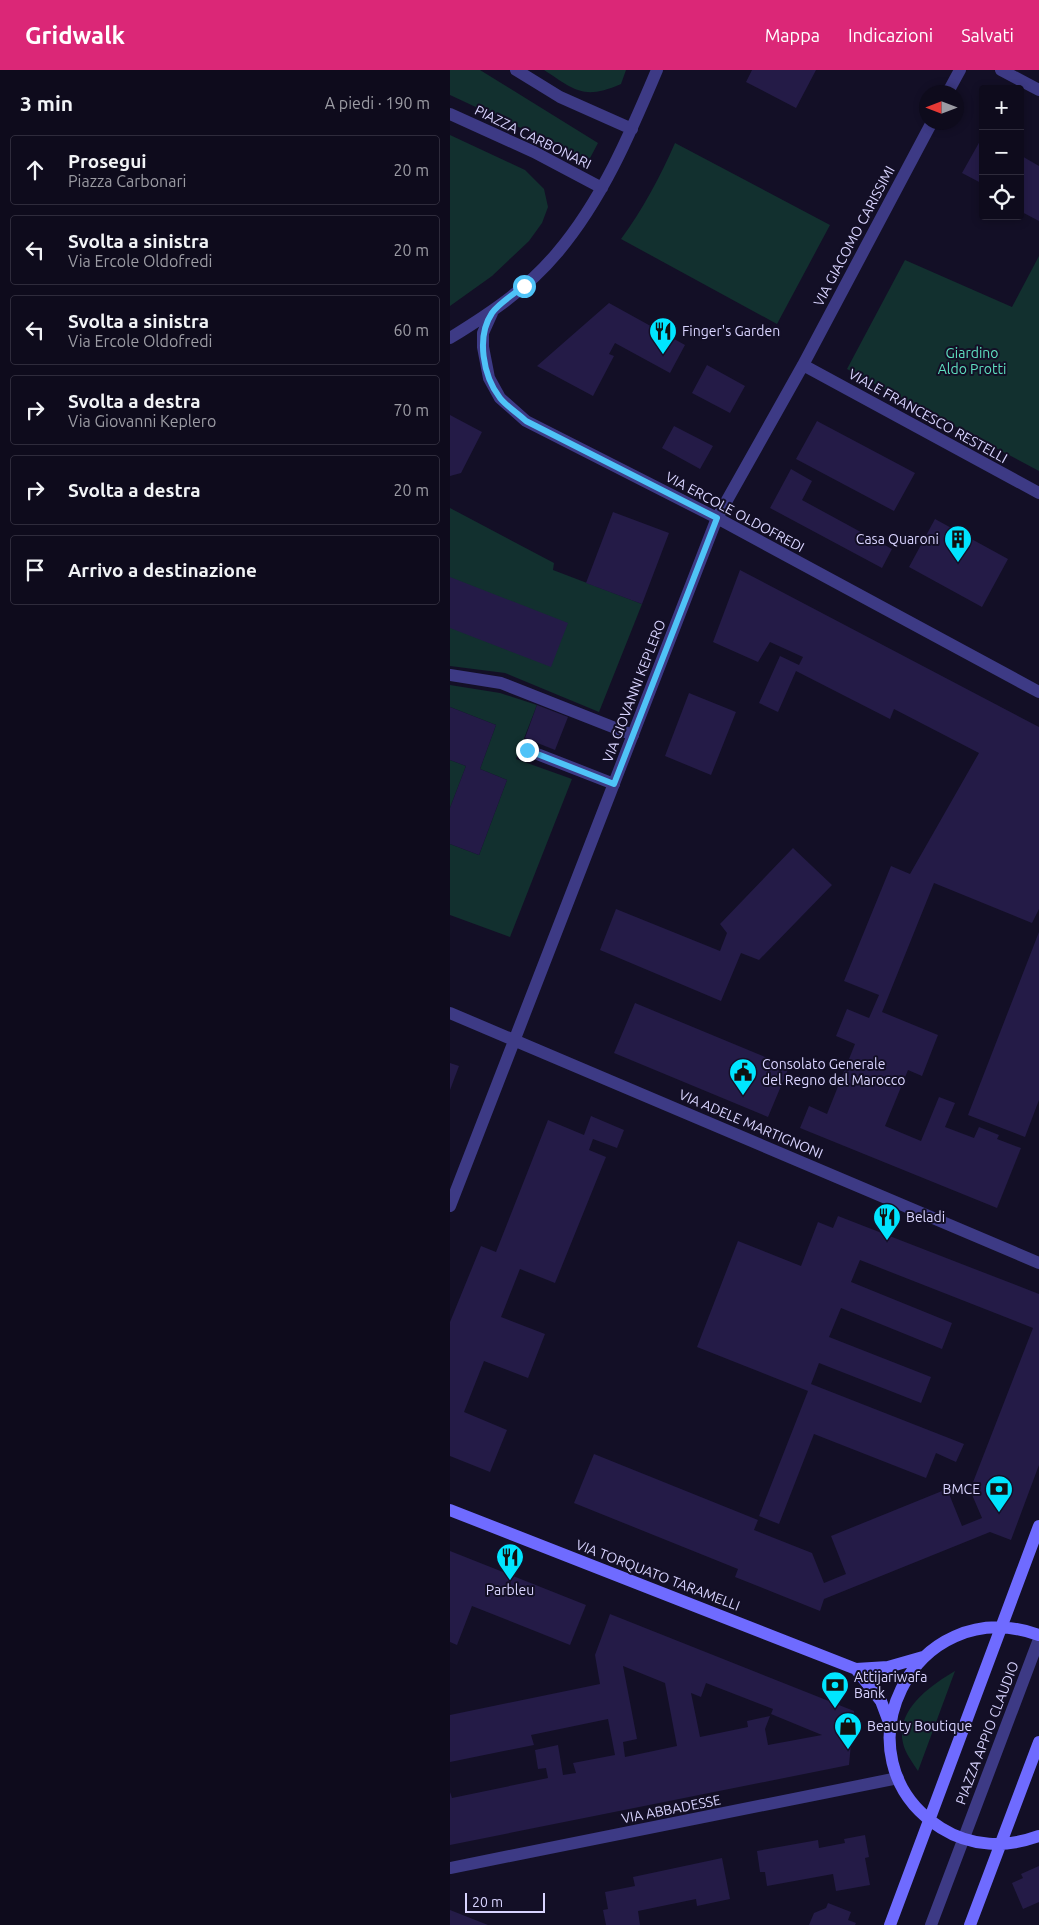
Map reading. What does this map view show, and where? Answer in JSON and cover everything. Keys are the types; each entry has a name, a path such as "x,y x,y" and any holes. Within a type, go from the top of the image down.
{"street":[{"path":"516,70 560,97 632,129"},
{"path":"450,338 492,313 524,286 557,253 602,188 632,129 657,70"},
{"path":"952,85 960,70"},
{"path":"1001,70 1039,90"},
{"name":"PIAZZA CARBONARI","path":"450,114 534,152 602,188"},
{"name":"VIA GIACOMO CARISSIMI","path":"803,365 928,130"},
{"name":"VIA ERCOLE OLDOFREDI","path":"492,313 483,332 483,347 489,378 500,398 526,421 717,518 1039,692"},
{"name":"VIALE FRANCESCO RESTELLI","path":"803,365 1039,493"},
{"name":"VIA GIOVANNI KEPLERO","path":"450,1206 717,518 803,365"},
{"path":"450,675 501,683 633,736"},
{"path":"527,750 614,784"},
{"name":"VIA ADELE MARTIGNONI","path":"450,1014 1039,1263"},
{"name":"VIA TORQUATO TARAMELLI","path":"450,1510 856,1668 888,1667 923,1657"},
{"path":"1001,1627 1039,1526"},
{"name":"PIAZZA APPIO CLAUDIO","path":"930,1820 1001,1627"},
{"name":"PIAZZA APPIO CLAUDIO","path":"964,1839 1039,1637 1001,1627 964,1632 942,1642 923,1657 901,1688 893,1710 890,1725 891,1752 898,1778 911,1800 930,1820 946,1831 964,1839 1001,1844 1020,1842 1039,1836"},
{"path":"856,1668 881,1701 890,1725"},
{"path":"970,1925 1039,1742"},
{"name":"VIA ABBADESSE","path":"450,1868 898,1778"},
{"path":"890,1925 930,1820"},
{"path":"931,1925 964,1839"}],"green space":[{"path":"450,70 480,70 598,143 589,160 450,95"},
{"path":"544,70 626,70 621,84 598,92 589,92 573,88"},
{"path":"450,135 525,170 544,189 548,207 542,223 529,241 492,276 450,306"},
{"path":"675,143 830,225 777,324 621,239 651,192"},
{"name":"Giardino Aldo Protti","path":"1039,256 1039,471 847,369 905,260 1012,307"},
{"path":"450,508 554,563 553,570 642,604 599,712 505,673 450,666"},
{"path":"450,685 500,693 537,705 516,759 572,779 510,937 450,915 450,844 479,855 507,780 480,769 496,725 450,707"},
{"path":"450,760 466,766 450,808"},
{"path":"955,1671 918,1771 904,1747 902,1731 904,1720 910,1709 926,1691"}],"building":[{"path":"752,70 816,70 796,108 746,82"},
{"path":"979,143 979,182 962,173"},
{"path":"1024,157 1039,166 1039,221 1024,213"},
{"path":"609,303 685,345 670,373 615,343 609,354 614,356 593,396 537,366"},
{"path":"707,365 745,386 730,413 692,393"},
{"path":"450,415 482,432 461,473 450,476"},
{"path":"817,421 915,473 894,511 796,459"},
{"path":"674,426 713,446 700,469 662,448"},
{"path":"791,469 812,481 802,500 892,549 882,568 770,508"},
{"path":"613,512 669,533 642,604 586,583"},
{"name":"Casa Quaroni","path":"935,519 1008,559 982,607 909,567"},
{"path":"740,570 1039,727 1039,909 1032,923 934,883 882,1012 938,1035 922,1076 908,1070 885,1126 921,1141 939,1097 955,1103 945,1127 974,1138 979,1127 999,1135 997,1139 1021,1148 997,1208 800,1128 809,1106 827,1114 855,1044 836,1036 847,1009 869,1018 879,995 844,981 891,866 910,874 979,753 894,709 890,719 796,671 778,712 759,703 780,656 799,665 803,657 770,642 758,662 713,642"},
{"path":"450,577 568,623 551,667 450,628"},
{"path":"689,693 736,712 711,775 665,756"},
{"path":"537,705 568,717 555,750 525,738"},
{"path":"450,707 496,725 480,769 507,780 479,855 450,844 450,808 466,766 450,760"},
{"path":"793,848 832,885 759,960 741,953 721,1001 600,950 616,909 720,951 727,933 720,924"},
{"path":"1039,932 1039,1100 1025,1137 968,1115"},
{"path":"635,1003 789,1067 768,1117 614,1053"},
{"path":"450,1063 459,1066 450,1090"},
{"path":"591,1116 624,1130 617,1148 593,1139 589,1150 606,1157 555,1283 520,1269 501,1317 545,1334 528,1378 484,1361 464,1412 507,1430 490,1472 450,1456 450,1322 481,1246 496,1252 548,1120 584,1135"},
{"path":"838,1216 1039,1294 1039,1465 1011,1540 990,1532 824,1599 820,1611 735,1577 738,1569 574,1503 594,1454 758,1520 754,1530 812,1553 824,1583 846,1574 831,1536 947,1489 962,1526 982,1518 970,1490 1033,1328 860,1260 851,1282 952,1323 942,1349 841,1308 829,1337 931,1377 921,1403 819,1363 811,1384 964,1444 956,1462 936,1453 926,1478 814,1434 779,1524 759,1516 808,1391 697,1347 738,1241 801,1266 818,1222 833,1228"},
{"path":"450,1551 586,1605 570,1645 472,1606 457,1645 450,1642"},
{"path":"610,1614 854,1711 849,1765 450,1845 450,1792 452,1798 548,1778 546,1768 538,1769 535,1750 558,1745 563,1775 576,1773 573,1763 615,1755 608,1719 531,1735 534,1745 450,1762 450,1715 600,1684 595,1655","holes":["623,1666 665,1683 677,1746 625,1757 623,1742 637,1739","706,1683 773,1709 771,1714 822,1735 768,1745 765,1729 770,1716 747,1721 748,1727 700,1737 691,1693 701,1697"]},
{"path":"865,1835 869,1857 865,1858 870,1885 836,1891 833,1874 767,1886 765,1872 760,1872 757,1851 818,1840 819,1848 845,1843 844,1839"},
{"path":"722,1858 730,1899 697,1906 696,1899 638,1911 640,1925 606,1925 603,1910 608,1909 605,1892 635,1886 633,1877"},
{"path":"1039,1866 1039,1902 1023,1909 1012,1883 1023,1878 1021,1874"},
{"path":"828,1903 851,1912 848,1920 856,1923 855,1925 809,1925 814,1913 826,1908"},
{"path":"450,1910 488,1925 450,1925"}],"place":[{"name":"Finger's Garden","path":"663,355"},
{"name":"Casa Quaroni","path":"958,563"},
{"name":"Consolato Generale del Regno del Marocco","path":"743,1096"},
{"name":"Beladi","path":"887,1241"},
{"name":"BMCE","path":"999,1513"},
{"name":"Parbleu","path":"510,1581"},
{"name":"Attijariwafa Bank","path":"835,1709"},
{"name":"Beauty Boutique","path":"848,1750"}],"route":[{"path":"524,286 492,313 483,332 483,347 489,378 500,398 526,421 717,518 614,784 527,750"}]}
